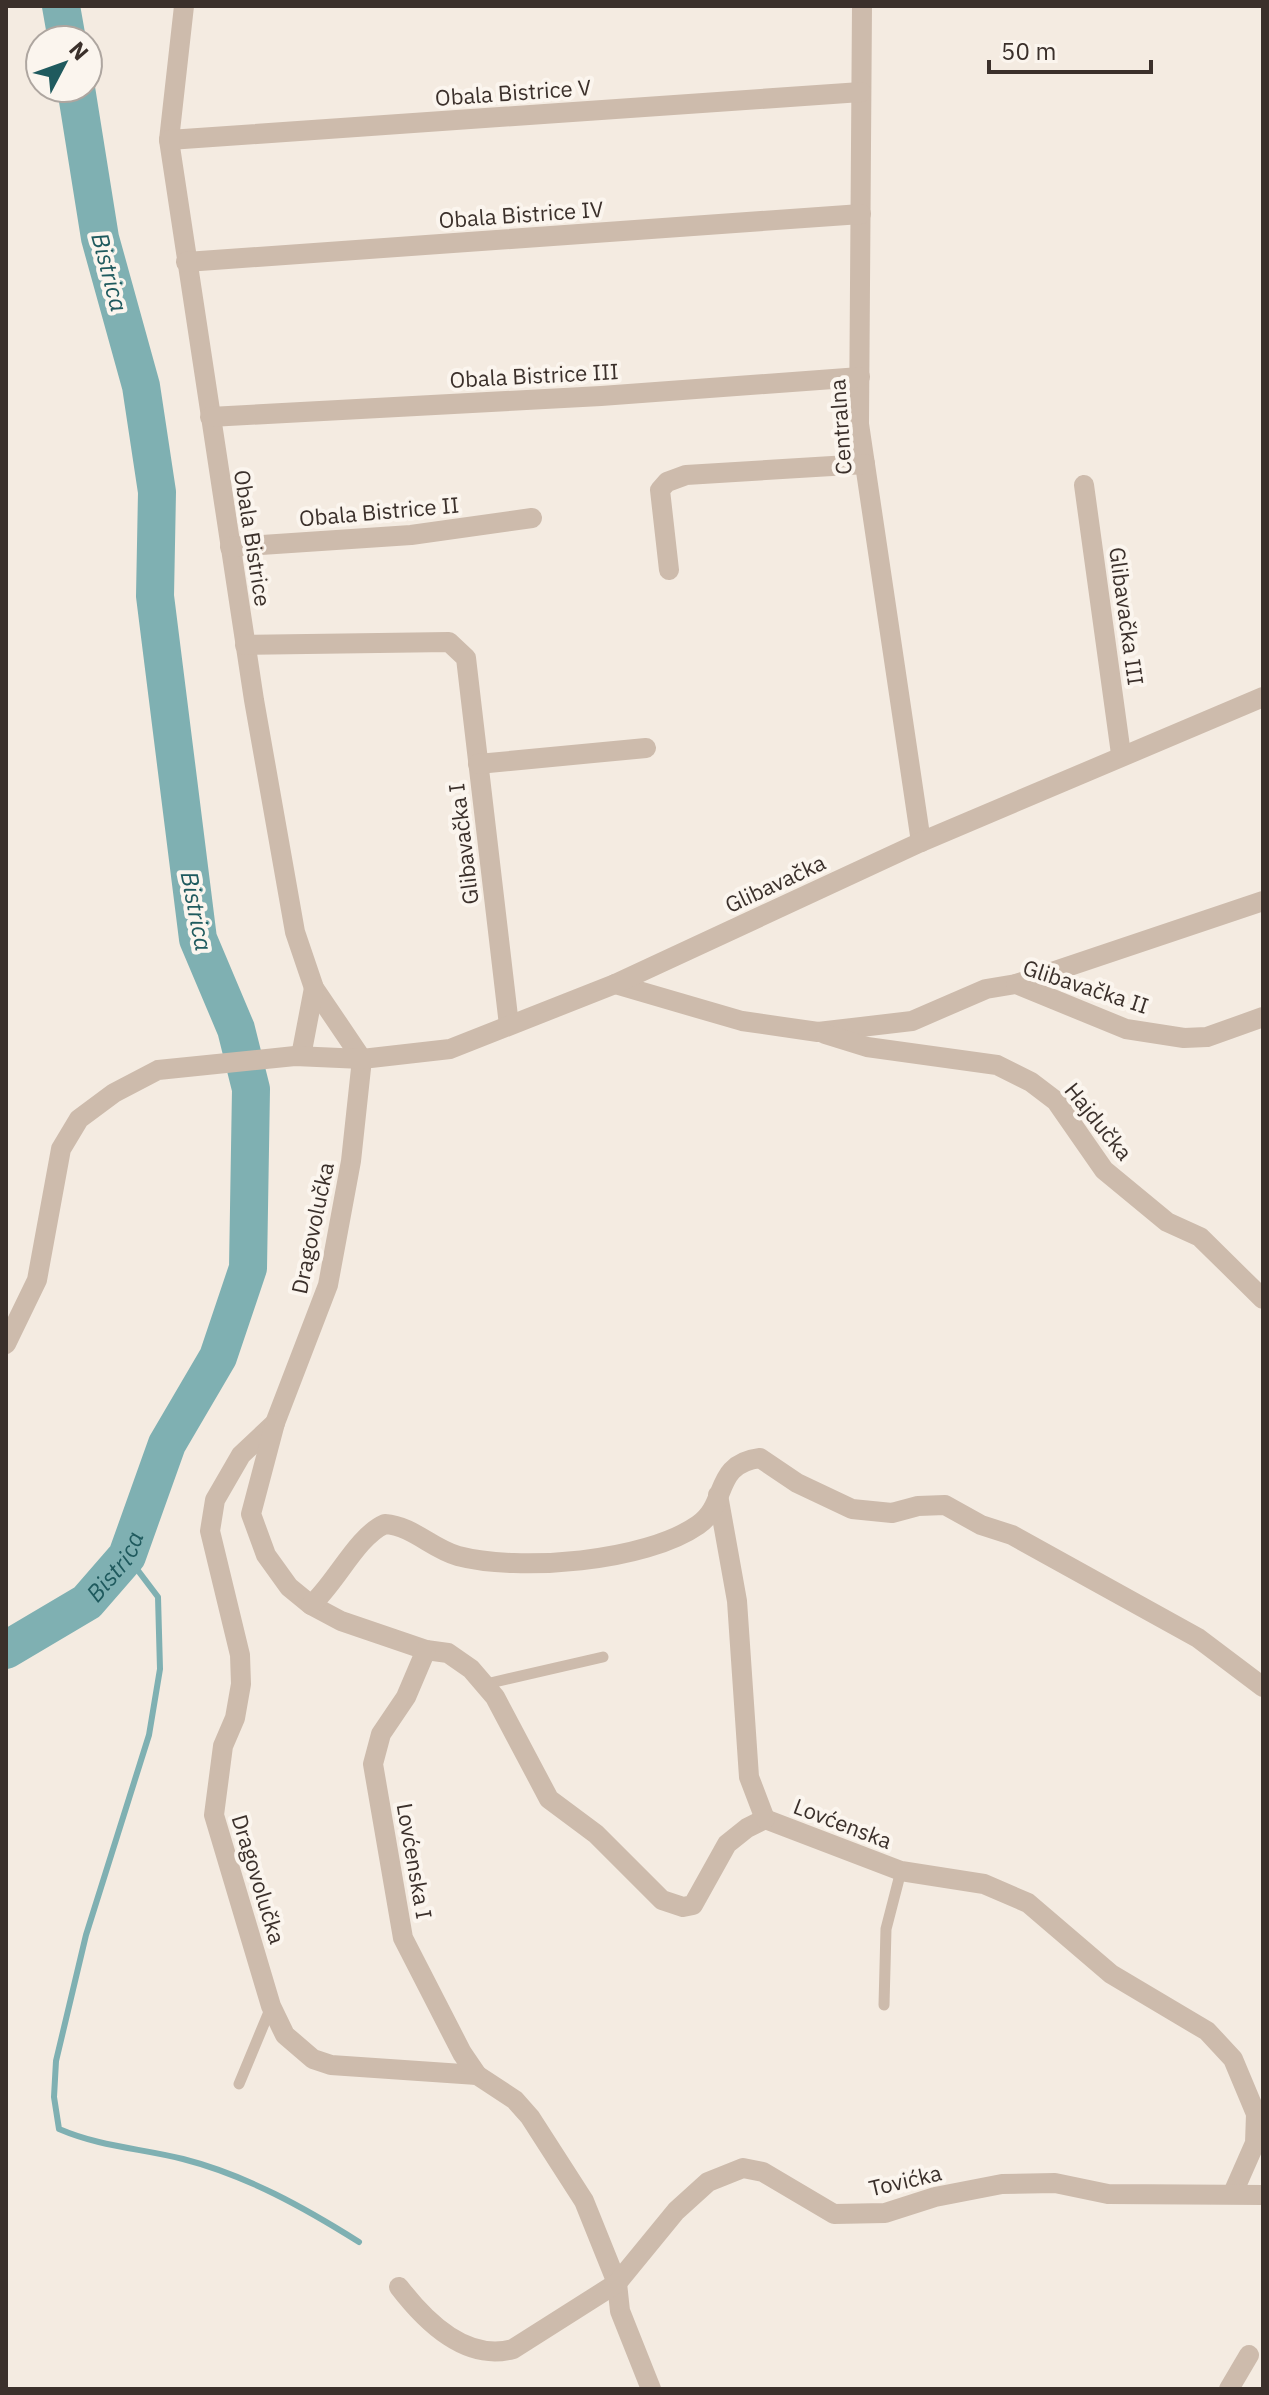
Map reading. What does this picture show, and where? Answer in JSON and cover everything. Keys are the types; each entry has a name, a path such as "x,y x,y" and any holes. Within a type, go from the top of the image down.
{"street":[{"name":"Obala Bistrice","path":"184,6 169,140 245,645 295,932 314,988 362,1059"},
{"name":"Centralna","path":"862,6 859,424 921,842"},
{"name":"Obala Bistrice V","path":"169,140 861,92"},
{"name":"Obala Bistrice IV","path":"186,262 861,214"},
{"name":"Obala Bistrice III","path":"210,417 601,396 860,377"},
{"path":"669,570 660,490 667,482 686,475 865,464"},
{"name":"Glibavačka III","path":"1084,485 1121,754"},
{"name":"Obala Bistrice II","path":"230,547 411,535 532,518"},
{"name":"Glibavačka I","path":"245,645 449,642 458,647 466,658 509,1025"},
{"name":"Glibavačka","path":"6,1344 37,1280 61,1149 79,1119 114,1093 158,1070 298,1056 362,1059 450,1049 615,984 921,842 1121,754 1263,697"},
{"path":"478,764 646,748"},
{"path":"1016,984 1263,901"},
{"name":"Glibavačka II","path":"615,984 742,1021 818,1032 912,1021 986,989 1016,984 1126,1029 1184,1038 1207,1037 1263,1017"},
{"path":"298,1056 314,988"},
{"name":"Hajdučka","path":"818,1032 867,1047 997,1065 1031,1082 1056,1101 1104,1170 1167,1222 1200,1237 1263,1299"},
{"name":"Dragovolučka","path":"362,1059 351,1161 328,1285 275,1423 241,1455 215,1500 210,1531 240,1655 241,1684 235,1718 223,1746 214,1815 271,2006 285,2035 313,2059 331,2065 477,2075 515,2100 530,2117 584,2201 617,2283 620,2311 651,2389"},
{"name":"Lovćenska","path":"275,1423 251,1514 266,1555 289,1587 311,1605 341,1621 426,1650 448,1653 486,1684 549,1799 596,1834 662,1900 672,1905 693,1905 727,1844 765,1819 901,1871 984,1884 1028,1903 1111,1974 1207,2031 1233,2059 1256,2114 1255,2143 1233,2193"},
{"path":"311,1605 331,1588 368,1535 385,1524 411,1532 455,1555 495,1562 557,1561 643,1549 698,1525 713,1509 723,1479 734,1466 760,1458 797,1483 852,1509 892,1513 918,1506 945,1505 1063,1560 1198,1638 1263,1687"},
{"path":"718,1495 737,1601 749,1777 765,1819"},
{"name":"Lovćenska I","path":"426,1650 406,1697 381,1734 373,1764 403,1938 462,2053 477,2075"},
{"name":"Tovićka","path":"399,2287 430,2325 452,2339 498,2353 513,2349 617,2283 676,2211 708,2182 743,2168 763,2172 834,2214 885,2213 935,2197 1002,2184 1055,2183 1108,2194 1263,2195"},
{"path":"1229,2389 1249,2355"}],"lane":[{"path":"486,1684 603,1657"},
{"path":"884,2005 886,1929 901,1871"},
{"path":"239,2084 271,2006"}],"waterway":[{"name":"Bistrica","path":"61,6 64,24"},
{"name":"Bistrica","path":"6,1650 87,1602 127,1556 167,1444 218,1357 248,1268 251,1089 236,1029 198,939 155,596 157,492 141,386 100,238 79,104"},
{"path":"127,1556 158,1597 160,1669 149,1735 86,1935 56,2061 54,2097 59,2129 105,2144 183,2159 229,2174 296,2205 359,2242"}]}
